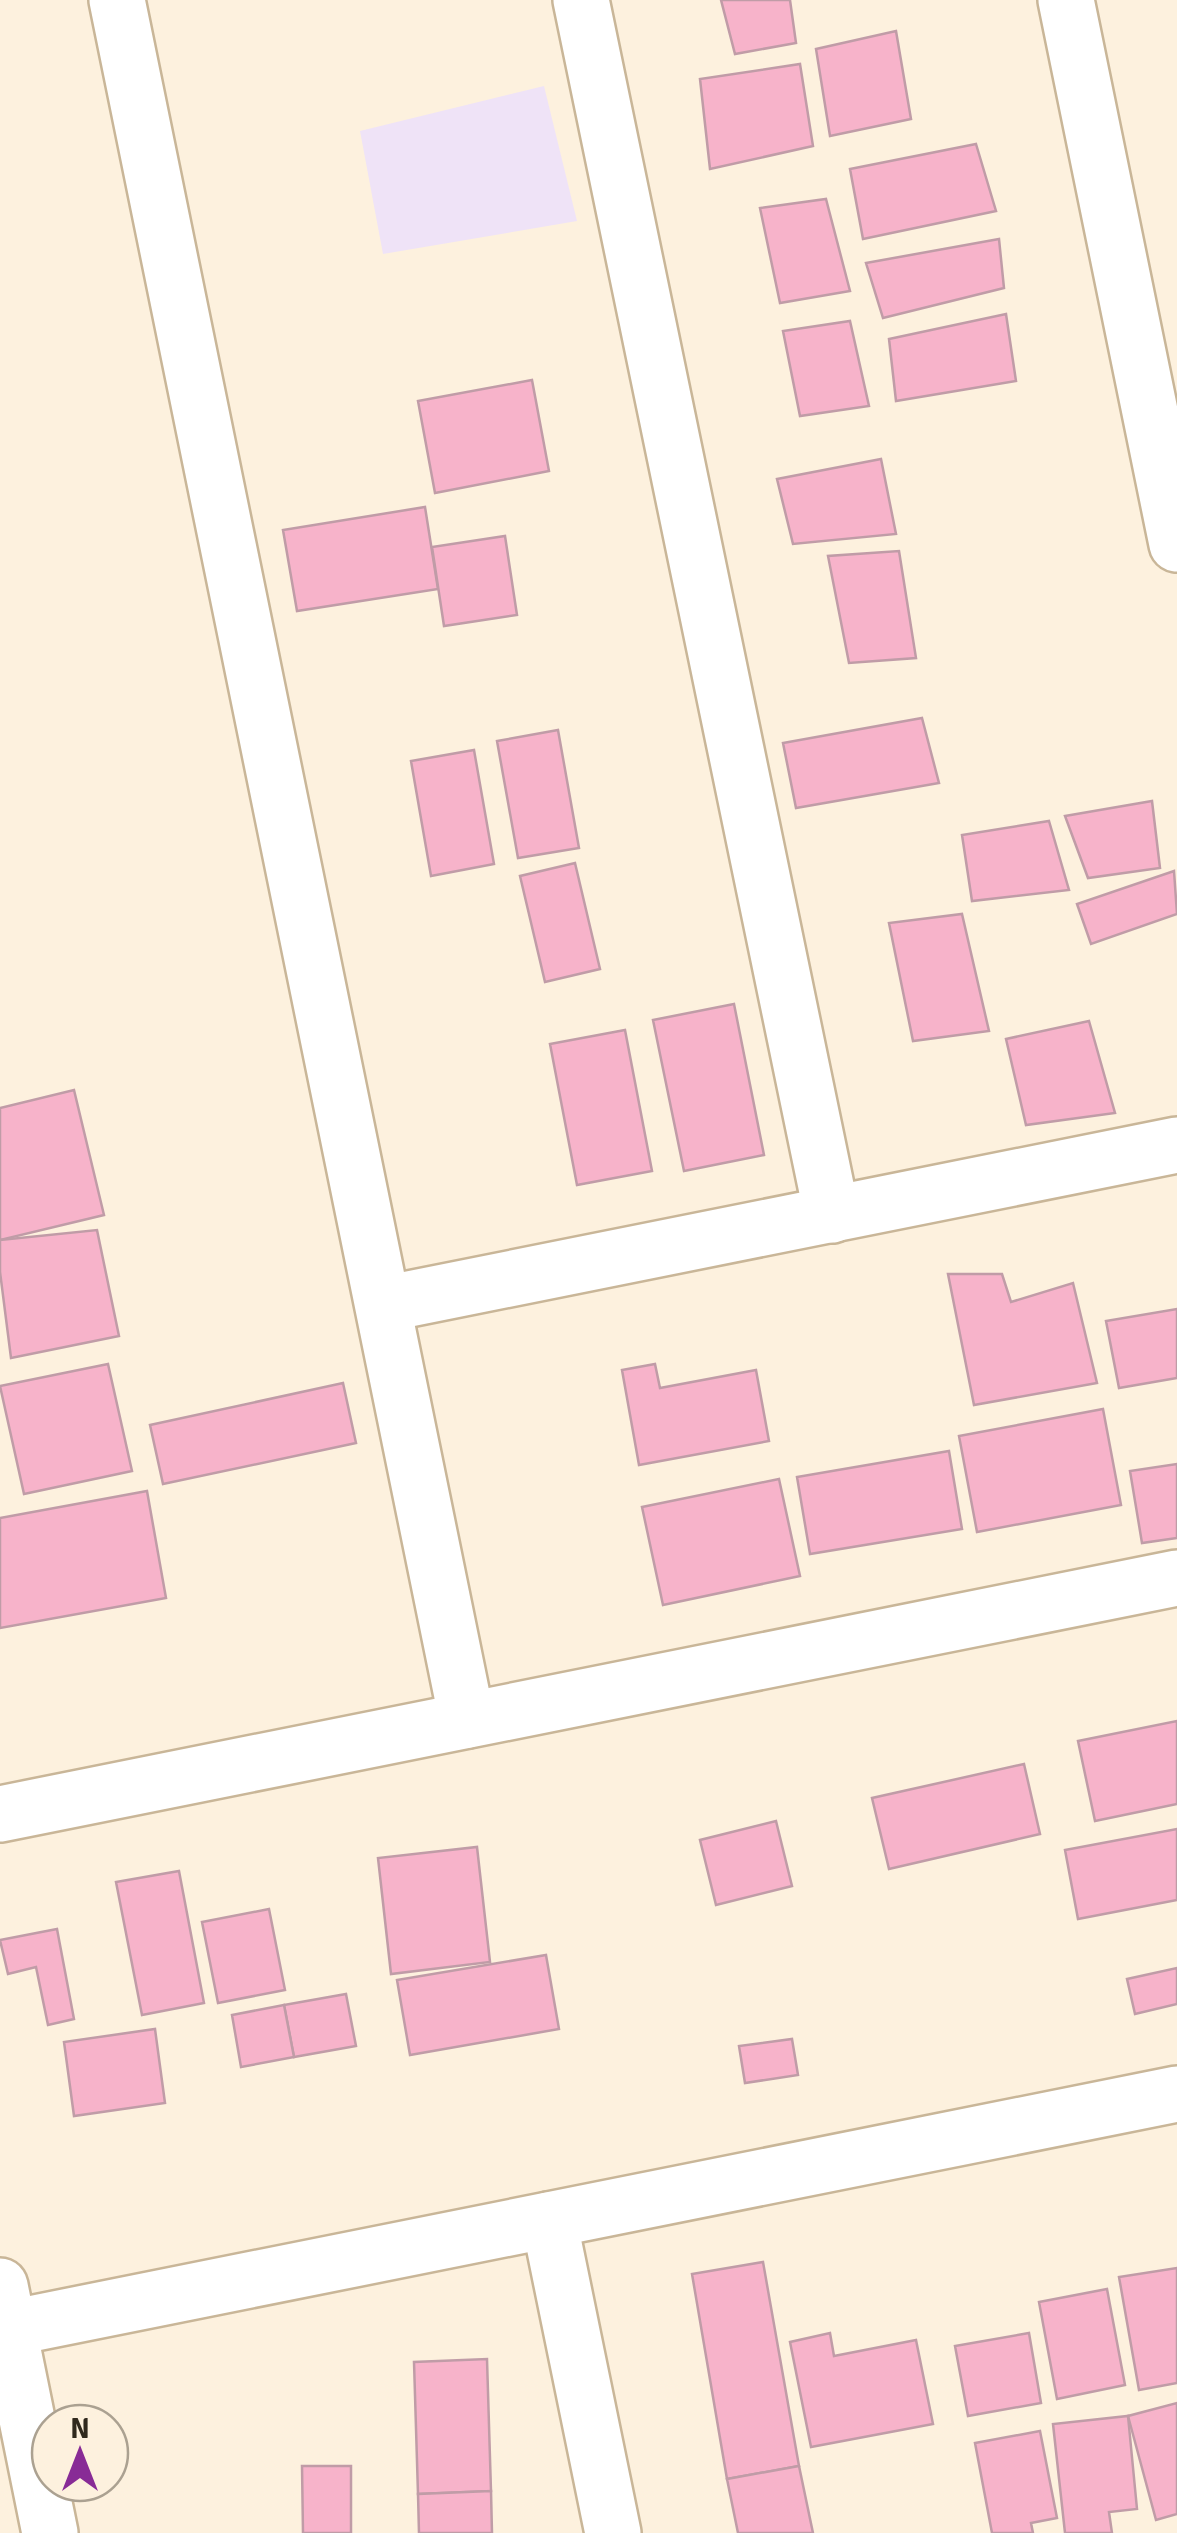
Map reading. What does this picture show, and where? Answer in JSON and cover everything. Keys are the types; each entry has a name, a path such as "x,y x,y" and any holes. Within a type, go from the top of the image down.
{"street":[{"path":"117,0 468,1720"},
{"path":"581,0 832,1215"},
{"path":"1066,0 1177,544"},
{"path":"384,1304 1177,1145"},
{"path":"0,1814 1177,1578"},
{"path":"50,2533 3,2315 550,2220 1177,2094"},
{"path":"550,2220 613,2533"}],"shaded area":[{"path":"544,86 577,221 383,254 360,131"}],"building":[{"path":"721,0 790,0 796,43 735,54"},
{"path":"896,31 911,119 830,136 816,49"},
{"path":"800,64 813,146 710,169 700,79"},
{"path":"976,144 996,211 863,239 850,169"},
{"path":"826,199 850,291 780,303 760,208"},
{"path":"999,239 1004,288 883,318 866,263"},
{"path":"1006,314 1016,381 896,401 889,339"},
{"path":"850,321 869,406 800,416 783,331"},
{"path":"532,380 549,471 435,493 418,401"},
{"path":"881,459 896,534 793,544 777,479"},
{"path":"425,507 438,589 297,611 283,530"},
{"path":"505,536 517,615 444,626 432,547"},
{"path":"899,551 916,658 849,663 828,556"},
{"path":"922,718 939,783 796,808 783,743"},
{"path":"558,730 579,848 518,858 497,741"},
{"path":"474,750 494,864 431,876 411,761"},
{"path":"1152,801 1160,868 1088,878 1065,816"},
{"path":"1049,821 1069,890 972,901 962,835"},
{"path":"575,863 600,969 545,982 520,876"},
{"path":"1174,871 1177,914 1091,944 1077,904"},
{"path":"962,914 989,1031 913,1041 889,923"},
{"path":"734,1004 764,1155 684,1171 653,1020"},
{"path":"1089,1021 1115,1113 1026,1125 1006,1039"},
{"path":"625,1030 652,1171 577,1185 550,1044"},
{"path":"74,1090 104,1215 0,1240 0,1108"},
{"path":"97,1230 119,1336 11,1358 0,1240"},
{"path":"948,1274 1002,1274 1011,1302 1073,1283 1097,1383 974,1405"},
{"path":"1177,1309 1177,1378 1119,1388 1106,1321"},
{"path":"108,1364 132,1471 24,1494 0,1386"},
{"path":"655,1364 660,1388 756,1370 769,1441 639,1465 622,1370"},
{"path":"343,1383 356,1443 163,1484 150,1425"},
{"path":"1103,1409 1121,1505 977,1532 959,1436"},
{"path":"949,1451 962,1529 810,1554 797,1477"},
{"path":"1177,1464 1177,1538 1142,1543 1130,1471"},
{"path":"779,1479 800,1576 663,1605 642,1507"},
{"path":"147,1491 166,1598 0,1628 0,1518"},
{"path":"1177,1721 1177,1804 1095,1821 1078,1741"},
{"path":"1024,1764 1040,1834 889,1869 872,1798"},
{"path":"776,1821 792,1886 716,1905 700,1840"},
{"path":"1177,1829 1177,1900 1078,1919 1065,1850"},
{"path":"477,1847 490,1962 391,1974 378,1858"},
{"path":"179,1871 204,2003 142,2015 116,1882"},
{"path":"269,1909 285,1990 218,2003 202,1922"},
{"path":"57,1929 74,2019 48,2025 36,1967 8,1974 0,1940"},
{"path":"546,1955 559,2029 410,2055 397,1980"},
{"path":"1177,1968 1177,2004 1135,2014 1127,1979"},
{"path":"346,1994 356,2046 294,2057 284,2005"},
{"path":"284,2005 294,2057 241,2067 232,2015"},
{"path":"155,2029 165,2103 74,2116 64,2042"},
{"path":"792,2039 798,2075 745,2083 739,2046"},
{"path":"763,2262 799,2466 727,2479 692,2274"},
{"path":"1177,2268 1177,2383 1139,2390 1119,2277"},
{"path":"1107,2289 1125,2385 1057,2399 1039,2302"},
{"path":"830,2333 834,2356 916,2340 933,2424 811,2447 790,2342"},
{"path":"1029,2333 1041,2403 968,2416 955,2346"},
{"path":"487,2359 491,2491 418,2494 414,2362"},
{"path":"1177,2403 1177,2514 1156,2520 1128,2416"},
{"path":"1128,2416 1137,2509 1109,2512 1112,2533 1065,2533 1053,2424"},
{"path":"1040,2431 1057,2518 1031,2523 1033,2533 992,2533 975,2443"},
{"path":"302,2466 351,2466 351,2533 303,2533"},
{"path":"799,2466 813,2533 738,2533 727,2479"},
{"path":"491,2491 492,2533 419,2533 418,2494"}]}
